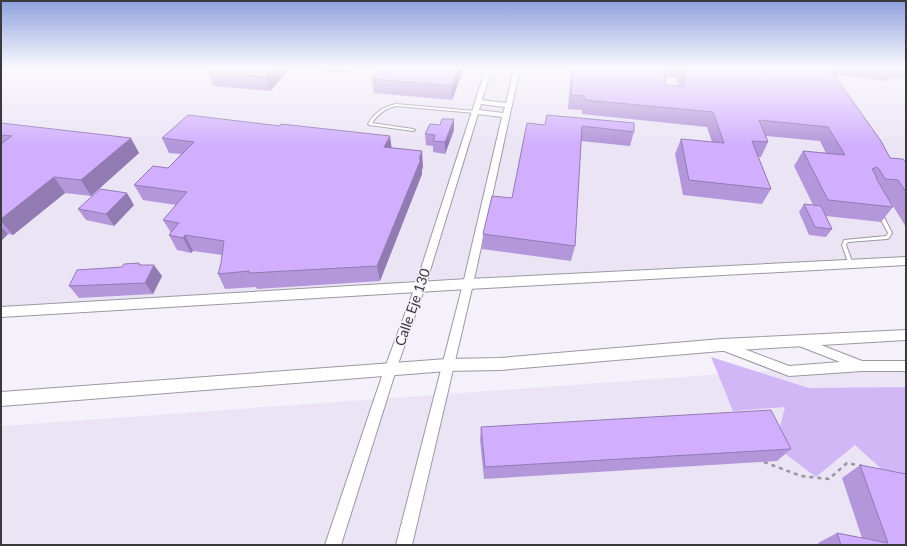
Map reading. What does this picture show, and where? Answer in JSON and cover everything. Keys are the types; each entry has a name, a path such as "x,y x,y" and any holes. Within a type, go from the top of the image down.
{"street":[{"name":"Calle Eje 130","path":"333,545 390,370 420,287 481,93"},
{"path":"404,545 468,284 512,93"},
{"path":"477,107 508,110"},
{"path":"1,312 468,284 906,261"},
{"path":"1,399 447,365 500,364 721,345 906,335"},
{"path":"796,341 862,366"},
{"path":"721,345 789,371 862,366 906,366"}],"lane":[{"path":"413,130 370,124 377,114 385,107 396,105 477,107"},
{"path":"851,264 844,245 846,240 887,237 890,233 876,205"}],"path":[{"path":"764,462 801,476 828,479 847,463 868,467"}],"shaded area":[{"path":"1,93 906,93 906,261 1,316"},
{"path":"711,357 809,388 906,387 906,491 855,445 816,477 775,446 785,407 733,411"},
{"path":"906,361 906,545 1,545 1,426"}],"building":[{"path":"571,93 847,93 881,141 890,158 903,159 906,163 906,192 898,180 885,179 877,167 872,169 893,207 828,200 803,151 845,155 828,127 759,120 768,142 752,141 771,189 689,180 681,139 724,143 713,112 585,100 584,96 571,95"},
{"path":"188,115 280,126 281,124 390,136 384,147 422,151 419,159 421,159 377,266 250,273 249,271 218,274 224,241 185,235 183,238 169,235 179,223 163,220 187,192 134,185 153,166 168,168 194,142 162,138"},
{"path":"547,115 634,123 634,132 582,126 575,246 483,234 492,196 512,198 527,123 545,125"},
{"path":"442,119 454,119 445,142 433,141 435,135 425,134 430,124 440,125"},
{"path":"1,123 131,138 81,180 54,177 1,219 1,144 12,136 1,135"},
{"path":"100,189 127,193 106,214 78,209"},
{"path":"804,204 821,206 832,229 815,227"},
{"path":"139,263 139,265 154,265 145,283 69,286 77,270 122,267 124,264"},
{"path":"771,410 791,449 485,467 481,427"},
{"path":"860,465 906,474 906,545 841,545 837,533 888,543"}]}
